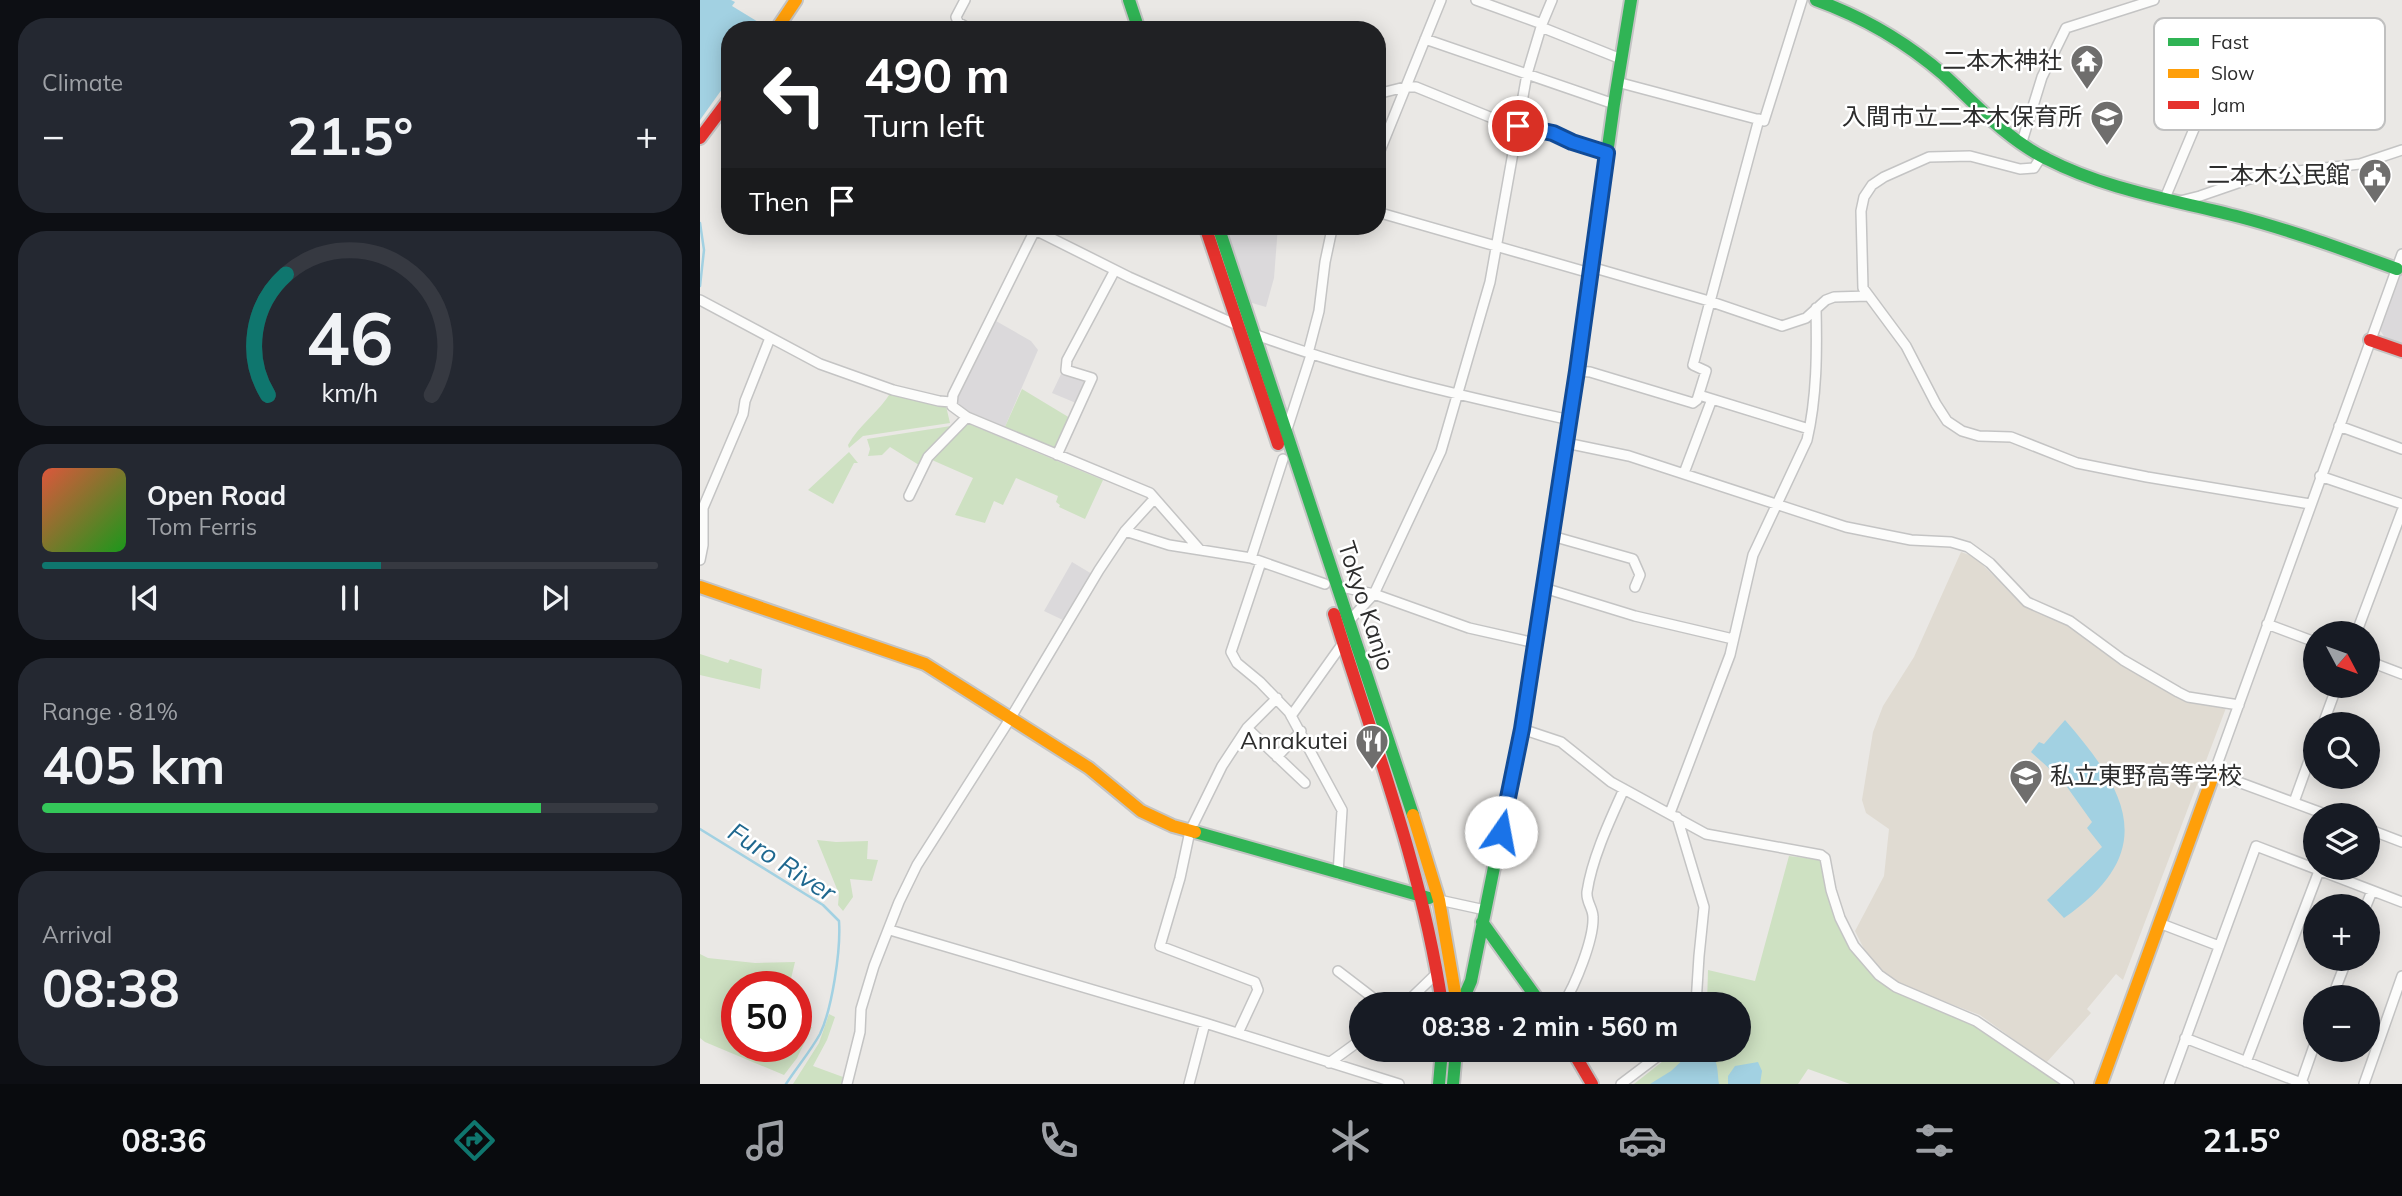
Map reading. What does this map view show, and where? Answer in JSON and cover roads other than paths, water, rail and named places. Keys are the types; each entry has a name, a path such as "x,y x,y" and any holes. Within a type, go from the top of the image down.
{"main road":[{"path":"782,21 796,0"},
{"path":"1129,0 1141,21"},
{"path":"1140,0 1144,21"},
{"path":"1466,992 1471,981 1522,729 1631,0"},
{"path":"1816,0 1866,22 1904,44 1944,76 1986,117 2041,157 2082,175 2277,226 2396,269"},
{"path":"700,138 721,118"},
{"name":"Tokyo Kanjo","path":"1208,235 1283,459 1331,585 1349,621 1439,900 1455,992"},
{"name":"Tokyo Kanjo","path":"1221,235 1286,431 1331,585 1343,643 1423,897 1441,992"},
{"path":"2370,340 2402,351"},
{"path":"700,587 925,664 1088,768 1141,811 1173,827 1439,900"},
{"path":"2103,1083 2214,772"},
{"path":"1483,916 1533,992"},
{"path":"1439,1084 1441,1062"},
{"path":"1454,1084 1455,1062"},
{"path":"1579,1062 1592,1084"}],"street":[{"path":"958,21 956,17 965,0"},
{"path":"1386,135 1441,0"},
{"path":"1476,0 1621,59"},
{"path":"1349,621 1374,594 1441,451 1490,282 1528,74 1552,0"},
{"path":"1617,82 1764,121 1802,0"},
{"path":"2021,145 2042,77 2066,27 2154,0"},
{"path":"1425,39 1614,104"},
{"path":"1386,92 1416,87 1503,122 1553,133 1607,153"},
{"path":"1577,371 1590,372 1693,403 1697,400 1706,371 1693,365 1759,119"},
{"path":"2165,198 2194,130"},
{"path":"2178,201 2261,175 2360,164 2402,150"},
{"path":"2041,157 2034,168 2020,169 1970,156 1929,158 1884,177 1872,185 1864,197 1861,211 1863,288 1906,346 1947,421 1962,431 1979,436 2011,437 2089,465 2310,505"},
{"path":"1386,215 1709,301 1782,326 1806,318 1826,300 1834,297 1869,296"},
{"path":"951,402 1028,235"},
{"path":"1045,235 1254,334 1310,354 1456,394 1570,420"},
{"path":"1286,431 1310,354 1332,235"},
{"path":"2303,806 2214,772 2402,254"},
{"path":"1056,454 1092,378 1066,370 1067,360 1115,270"},
{"path":"701,301 820,364 893,390 951,402"},
{"path":"1697,992 1704,907 1674,815 1723,674 1753,555 1800,456 1809,429 1817,356 1816,308"},
{"path":"700,560 703,508 744,414 745,401 770,338"},
{"path":"1699,394 1809,429"},
{"path":"1684,473 1712,399"},
{"path":"951,402 952,406 967,417 1150,494 1200,550"},
{"path":"909,496 928,457 967,417"},
{"path":"2339,426 2402,449"},
{"path":"1566,443 1629,456 1846,527 1911,540 1951,542 1968,547 1990,562 2027,602 2070,621 2123,660 2188,697 2239,705"},
{"path":"1283,459 1231,652 1237,663 1276,698 1291,716 1342,810 1338,874"},
{"path":"2320,476 2402,504"},
{"path":"847,1084 860,1032 861,1009 874,966 899,902 918,865 1099,570 1125,531 1154,499"},
{"path":"2362,621 2402,511"},
{"path":"1125,531 1168,545 1256,560 1331,585 1374,594 1469,628 1535,643"},
{"path":"1552,536 1633,559 1640,575 1635,587"},
{"path":"1544,588 1635,616 1733,639"},
{"path":"2267,624 2303,638"},
{"path":"1291,716 1343,643"},
{"path":"2380,666 2402,674"},
{"path":"1238,1033 1258,990 1255,982 1160,946 1180,878 1190,831 1222,766 1247,728 1276,698"},
{"path":"1247,728 1305,783"},
{"path":"1522,729 1561,743 1600,775 1706,834 1821,855 1825,858 1840,918 1854,946 1879,975 1896,987 1976,1021 2069,1084"},
{"path":"1277,757 1301,731"},
{"path":"2294,802 2303,777"},
{"path":"1571,992 1593,925 1587,890 1604,835 1624,789"},
{"path":"2380,834 2402,842"},
{"path":"2169,1084 2256,846 2303,865"},
{"path":"2246,1062 2316,880"},
{"path":"2343,880 2402,902"},
{"path":"1439,900 1483,916"},
{"path":"2159,923 2219,946"},
{"path":"890,930 1238,1033 1329,1063 1362,1079 1399,1084"},
{"path":"1338,971 1365,992"},
{"path":"1417,992 1438,971"},
{"path":"2364,1084 2402,976"},
{"path":"1189,1084 1205,1023"},
{"path":"2185,1038 2303,1083 2309,1062"},
{"path":"1329,1063 1349,1048"},
{"path":"1621,1084 1650,1062"}],"water":[{"path":"700,0 731,0 735,2 732,6 757,21 721,21 721,91 700,120"},
{"path":"2065,720 2105,772 2118,797 2124,822 2123,846 2113,869 2094,894 2064,918 2047,900 2102,847 2087,828 2092,822 2062,780 2031,752 2039,742 2044,744"},
{"path":"1681,1062 1715,1062 1719,1084 1650,1084"},
{"path":"1758,1062 1762,1071 1760,1084 1728,1084 1728,1076 1735,1066"}],"waterway":[{"name":"Furo River","path":"700,223 704,250 700,286"},
{"name":"Furo River","path":"700,829 823,905 839,921 835,979 824,1023 816,1041 786,1084"}],"place":[{"name":"二本木神社","path":"2087,91"},
{"name":"入間市立二本木保育所","path":"2107,147"},
{"name":"二本木公民館","path":"2375,205"},
{"name":"Anrakutei","path":"1372,771"},
{"name":"私立東野高等学校","path":"2026,806"}]}
